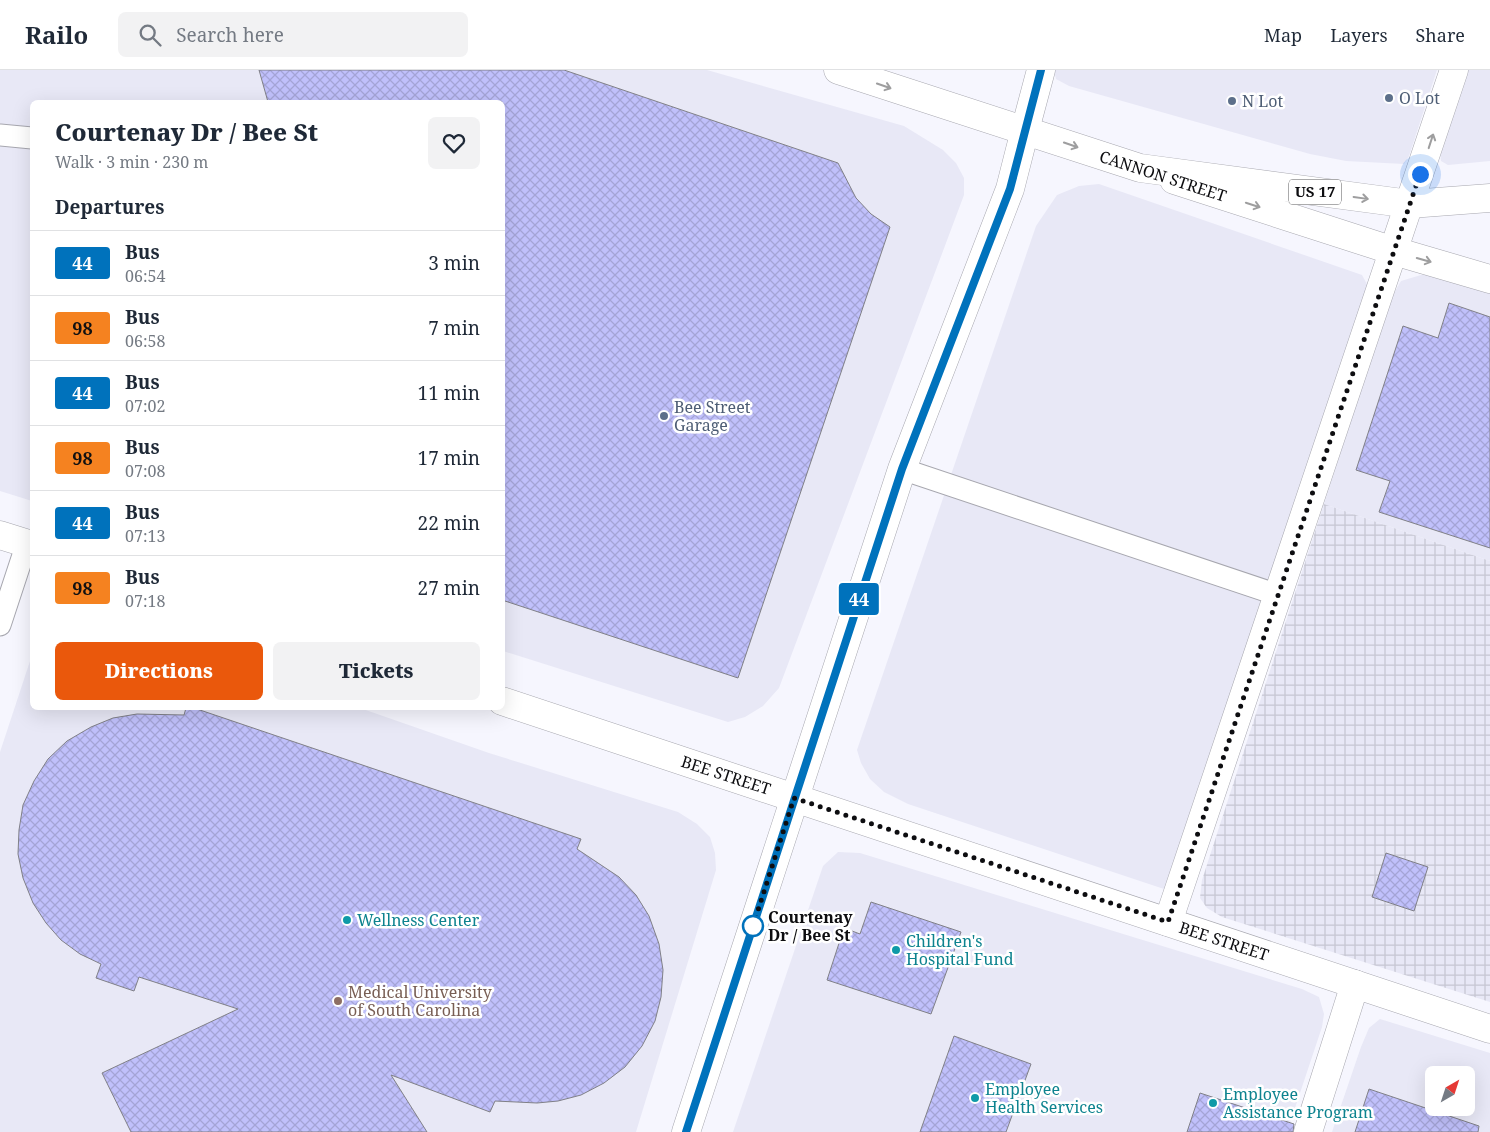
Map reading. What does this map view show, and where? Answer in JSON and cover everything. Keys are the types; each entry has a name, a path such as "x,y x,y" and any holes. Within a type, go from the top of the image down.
{"main road":[{"name":"CANNON STREET","path":"838,70 1394,251 1490,279"},
{"path":"686,1132 902,469 1010,189 1041,70"},
{"path":"1168,922 1454,70"},
{"name":"US 17","path":"1140,168 1410,204 1490,198"},
{"path":"0,535 30,544"},
{"name":"BEE STREET","path":"505,703 1490,1029"},
{"path":"1308,1132 1355,984"}],"lane":[{"path":"0,135 30,138"},
{"path":"902,469 1278,596"},
{"path":"0,625 30,544"}],"shaded area":[{"name":"Bee Street Garage","path":"0,70 707,70 904,126 943,150 956,163 964,178 964,195 779,688 763,706 745,717 728,722 505,652 505,100 30,100 30,500 0,491"},
{"path":"1054,70 1437,70 1409,156 1404,164 1346,161 1310,154 1069,86 1056,79"},
{"path":"1466,70 1490,70 1490,161 1448,165 1441,161 1440,151"},
{"path":"1099,184 1362,275 1368,286 1171,882 1164,889 908,804 884,792 870,779 861,763 857,750 1036,226 1057,195 1079,186"},
{"path":"1442,274 1490,289 1490,561 1324,504 1391,298 1401,281 1421,275"},
{"path":"1324,504 1490,561 1490,1002 1222,917 1207,908 1200,898 1202,880"},
{"name":"Medical University of South Carolina","path":"30,661 30,710 366,710 489,753 678,812 697,824 710,837 715,853 716,870 636,1132 0,1132 0,752"},
{"path":"838,852 860,853 1302,989 1319,997 1324,1014 1322,1027 1287,1132 733,1132 823,866"},
{"path":"1380,1019 1490,1053 1490,1132 1332,1132 1369,1028"}],"building":[{"name":"Bee Street Garage","path":"259,70 564,70 838,163 856,198 871,214 890,227 738,678 505,601 505,100 267,100"},
{"path":"1449,303 1490,317 1490,548 1379,512 1390,481 1356,470 1403,326 1438,338"},
{"name":"Medical University of South Carolina","path":"185,710 200,710 581,839 577,849 619,877 636,895 649,916 659,944 663,970 661,997 655,1021 642,1046 625,1067 604,1083 581,1095 558,1101 537,1103 495,1101 490,1112 391,1075 427,1132 131,1132 102,1073 238,1009 139,977 134,991 96,978 101,964 80,954 61,940 46,923 33,903 23,878 18,854 19,830 23,805 34,781 48,759 67,741 91,727 113,718 137,714 184,715"},
{"path":"1386,853 1428,867 1414,911 1372,897"},
{"name":"Children's Hospital Fund","path":"871,902 961,932 931,1014 827,980 844,928 860,934"},
{"name":"Employee Health Services","path":"954,1036 1031,1064 1006,1132 920,1132"},
{"path":"1369,1089 1425,1108 1425,1116 1449,1116 1479,1126 1478,1132 1355,1132"},
{"name":"Employee Assistance Program","path":"1200,1093 1294,1124 1293,1132 1187,1132"}],"bus line":[{"name":"44","path":"686,1132 810,745 902,469 1010,189 1041,70"}],"place":[{"name":"O Lot","path":"1389,98"},
{"name":"N Lot","path":"1232,101"},
{"name":"Bee Street Garage","path":"664,416"},
{"name":"Wellness Center","path":"347,920"},
{"name":"Courtenay Dr / Bee St","path":"753,926"},
{"name":"Children's Hospital Fund","path":"896,950"},
{"name":"Medical University of South Carolina","path":"338,1001"},
{"name":"Employee Health Services","path":"975,1098"},
{"name":"Employee Assistance Program","path":"1213,1103"}],"route":[{"path":"753,926 794,798 1168,922 1420,174"}]}
